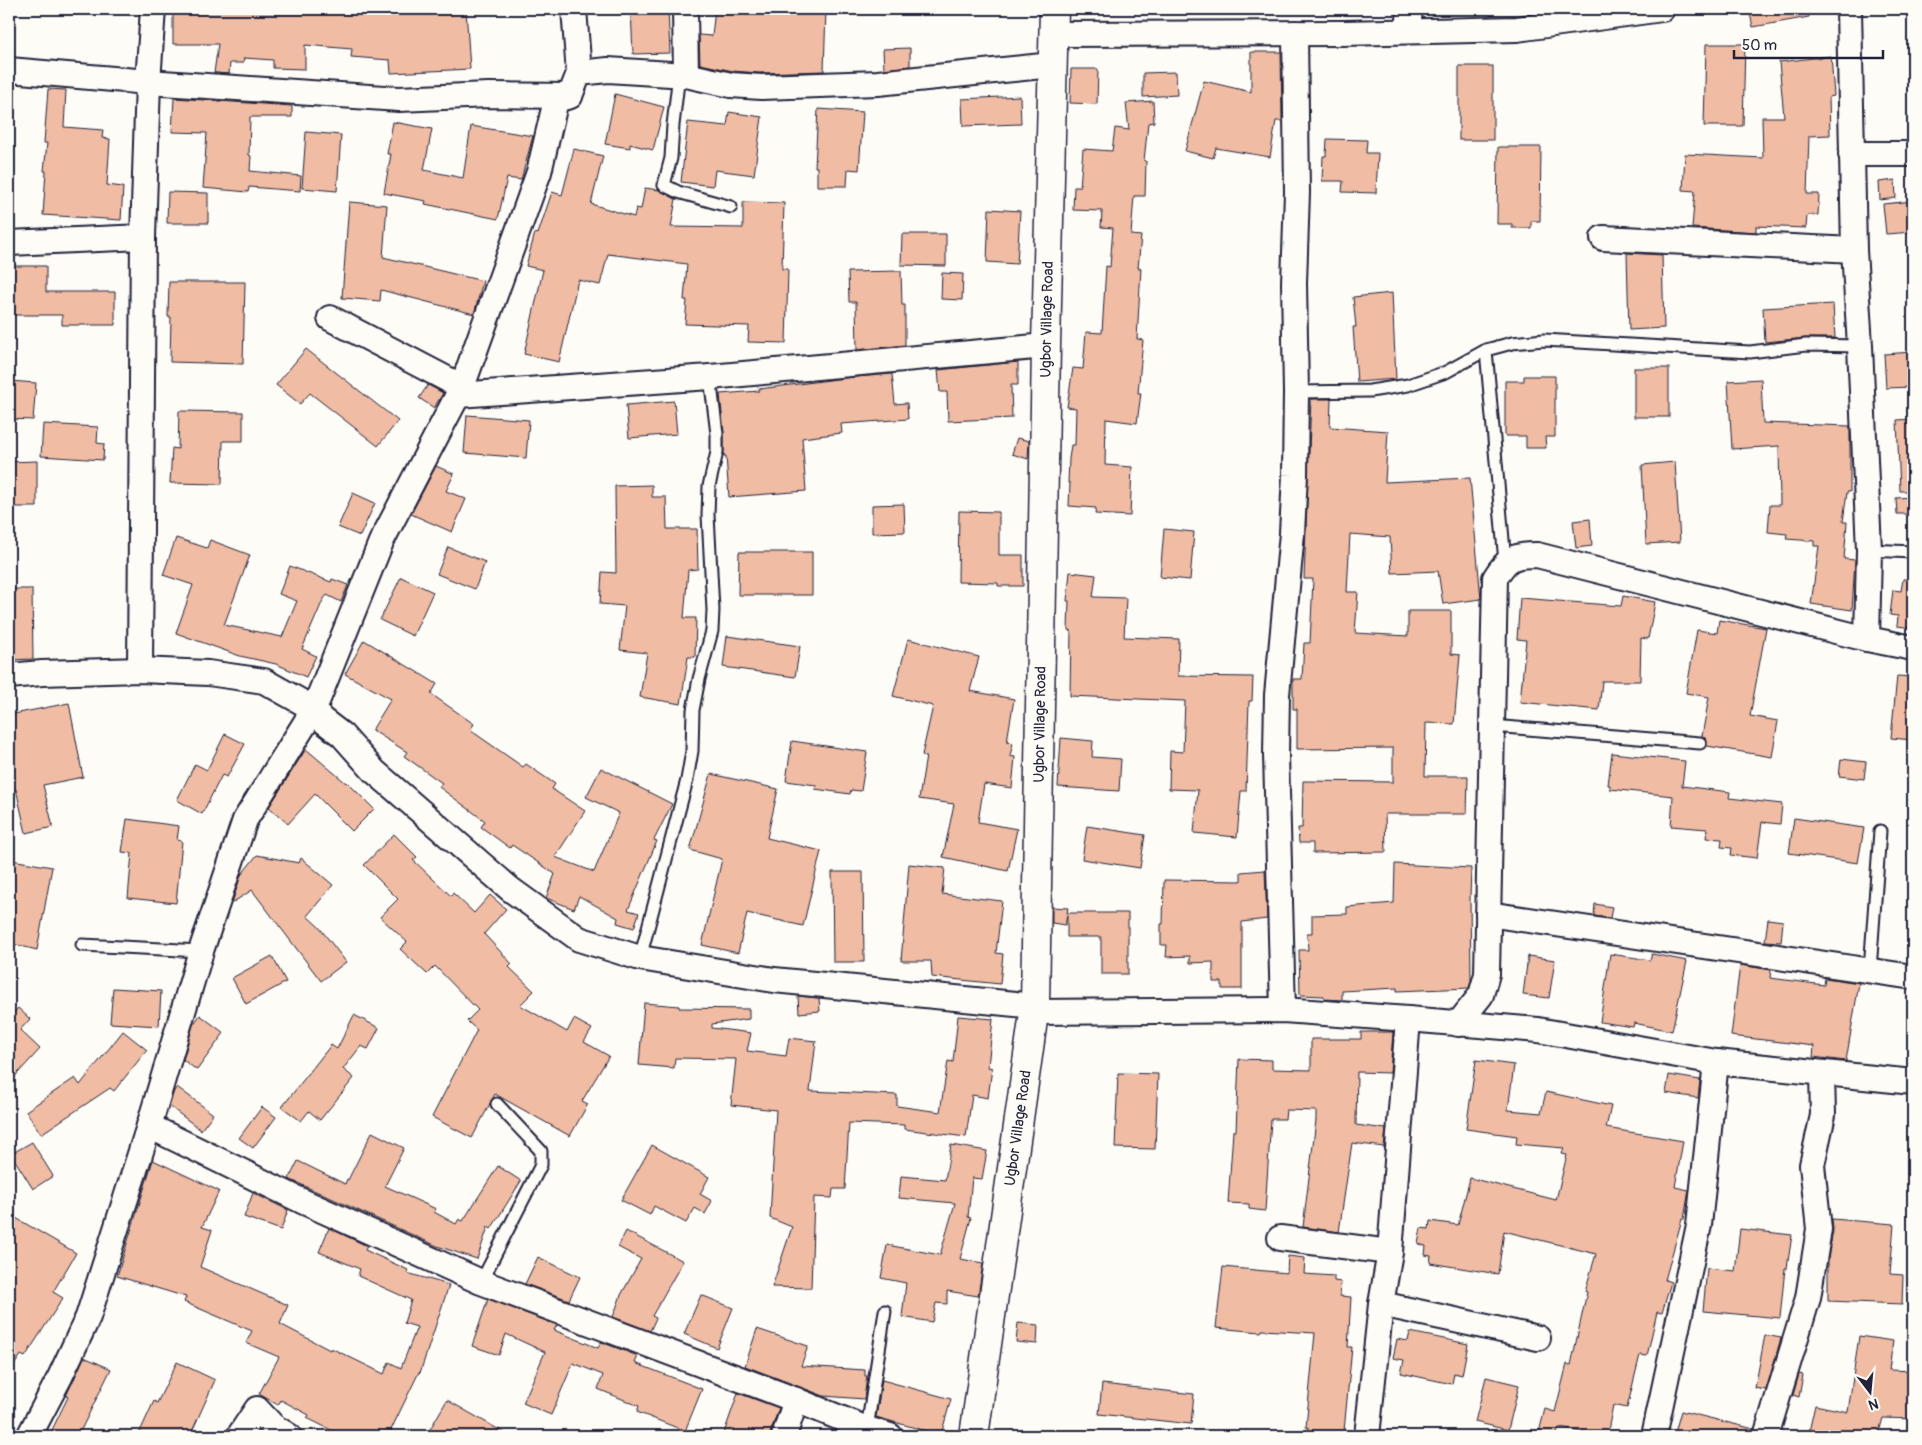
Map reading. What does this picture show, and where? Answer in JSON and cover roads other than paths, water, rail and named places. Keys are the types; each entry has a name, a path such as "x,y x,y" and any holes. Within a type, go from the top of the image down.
{"street":[{"path":"140,670 144,237 148,82 153,9"},
{"path":"570,96 579,73 574,9"},
{"path":"683,74 685,9"},
{"path":"1054,21 1295,33 1409,20 1517,29 1662,9"},
{"path":"1849,9 1854,250 1869,550 1867,639"},
{"name":"Ugbor Village Road","path":"974,1436 1035,1009 1046,346 1054,21"},
{"path":"1283,1010 1276,755 1277,695 1295,475 1294,282 1298,192 1295,33"},
{"path":"579,73 608,70 683,74 731,85 761,87 878,83 1052,65"},
{"path":"9,70 148,82 399,98 488,95 570,96"},
{"path":"28,1436 60,1377 88,1317 149,1126 201,952 245,820 314,709 382,542 460,391 539,172 556,100 570,96"},
{"path":"1851,154 1913,154"},
{"path":"9,242 144,237"},
{"path":"1603,238 1854,250"},
{"path":"330,318 460,391 710,377 1046,346"},
{"path":"1458,1024 1481,995 1487,974 1495,578 1505,562 1522,555 1537,555 1867,639 1913,648"},
{"path":"9,676 140,670 208,673 264,681 314,709 321,719 342,736 374,771 510,889 579,939 640,958 774,980 1035,1009 1283,1010 1538,1030 1716,1062 1913,1082"},
{"path":"1488,914 1913,977"},
{"path":"1367,1436 1381,1304 1390,1252 1408,1019"},
{"path":"1654,1436 1700,1226 1716,1062"},
{"path":"1766,1436 1808,1298 1819,1229 1812,1165 1823,1115 1822,1073"},
{"path":"149,1126 302,1201 481,1282 796,1400 867,1429 890,1436"},
{"path":"1280,1238 1390,1252"},
{"path":"1381,1304 1538,1338"},
{"path":"784,1436 796,1400"},
{"path":"239,1436 257,1409 273,1426 289,1436"}],"lane":[{"path":"683,74 673,125 671,158 664,185 678,192 731,207"},
{"path":"1296,392 1370,391 1408,385 1446,372 1486,350 1512,343 1544,340 1750,352 1806,345 1860,346"},
{"path":"1486,350 1505,562"},
{"path":"640,958 687,780 692,751 693,710 699,678 712,631 713,610 708,515 709,486 717,452 717,434 710,377"},
{"path":"1869,550 1913,552"},
{"path":"1492,726 1700,743"},
{"path":"1870,970 1880,831"},
{"path":"82,944 201,952"},
{"path":"481,1282 541,1165 541,1151 497,1104"},
{"path":"867,1429 884,1311"}]}
